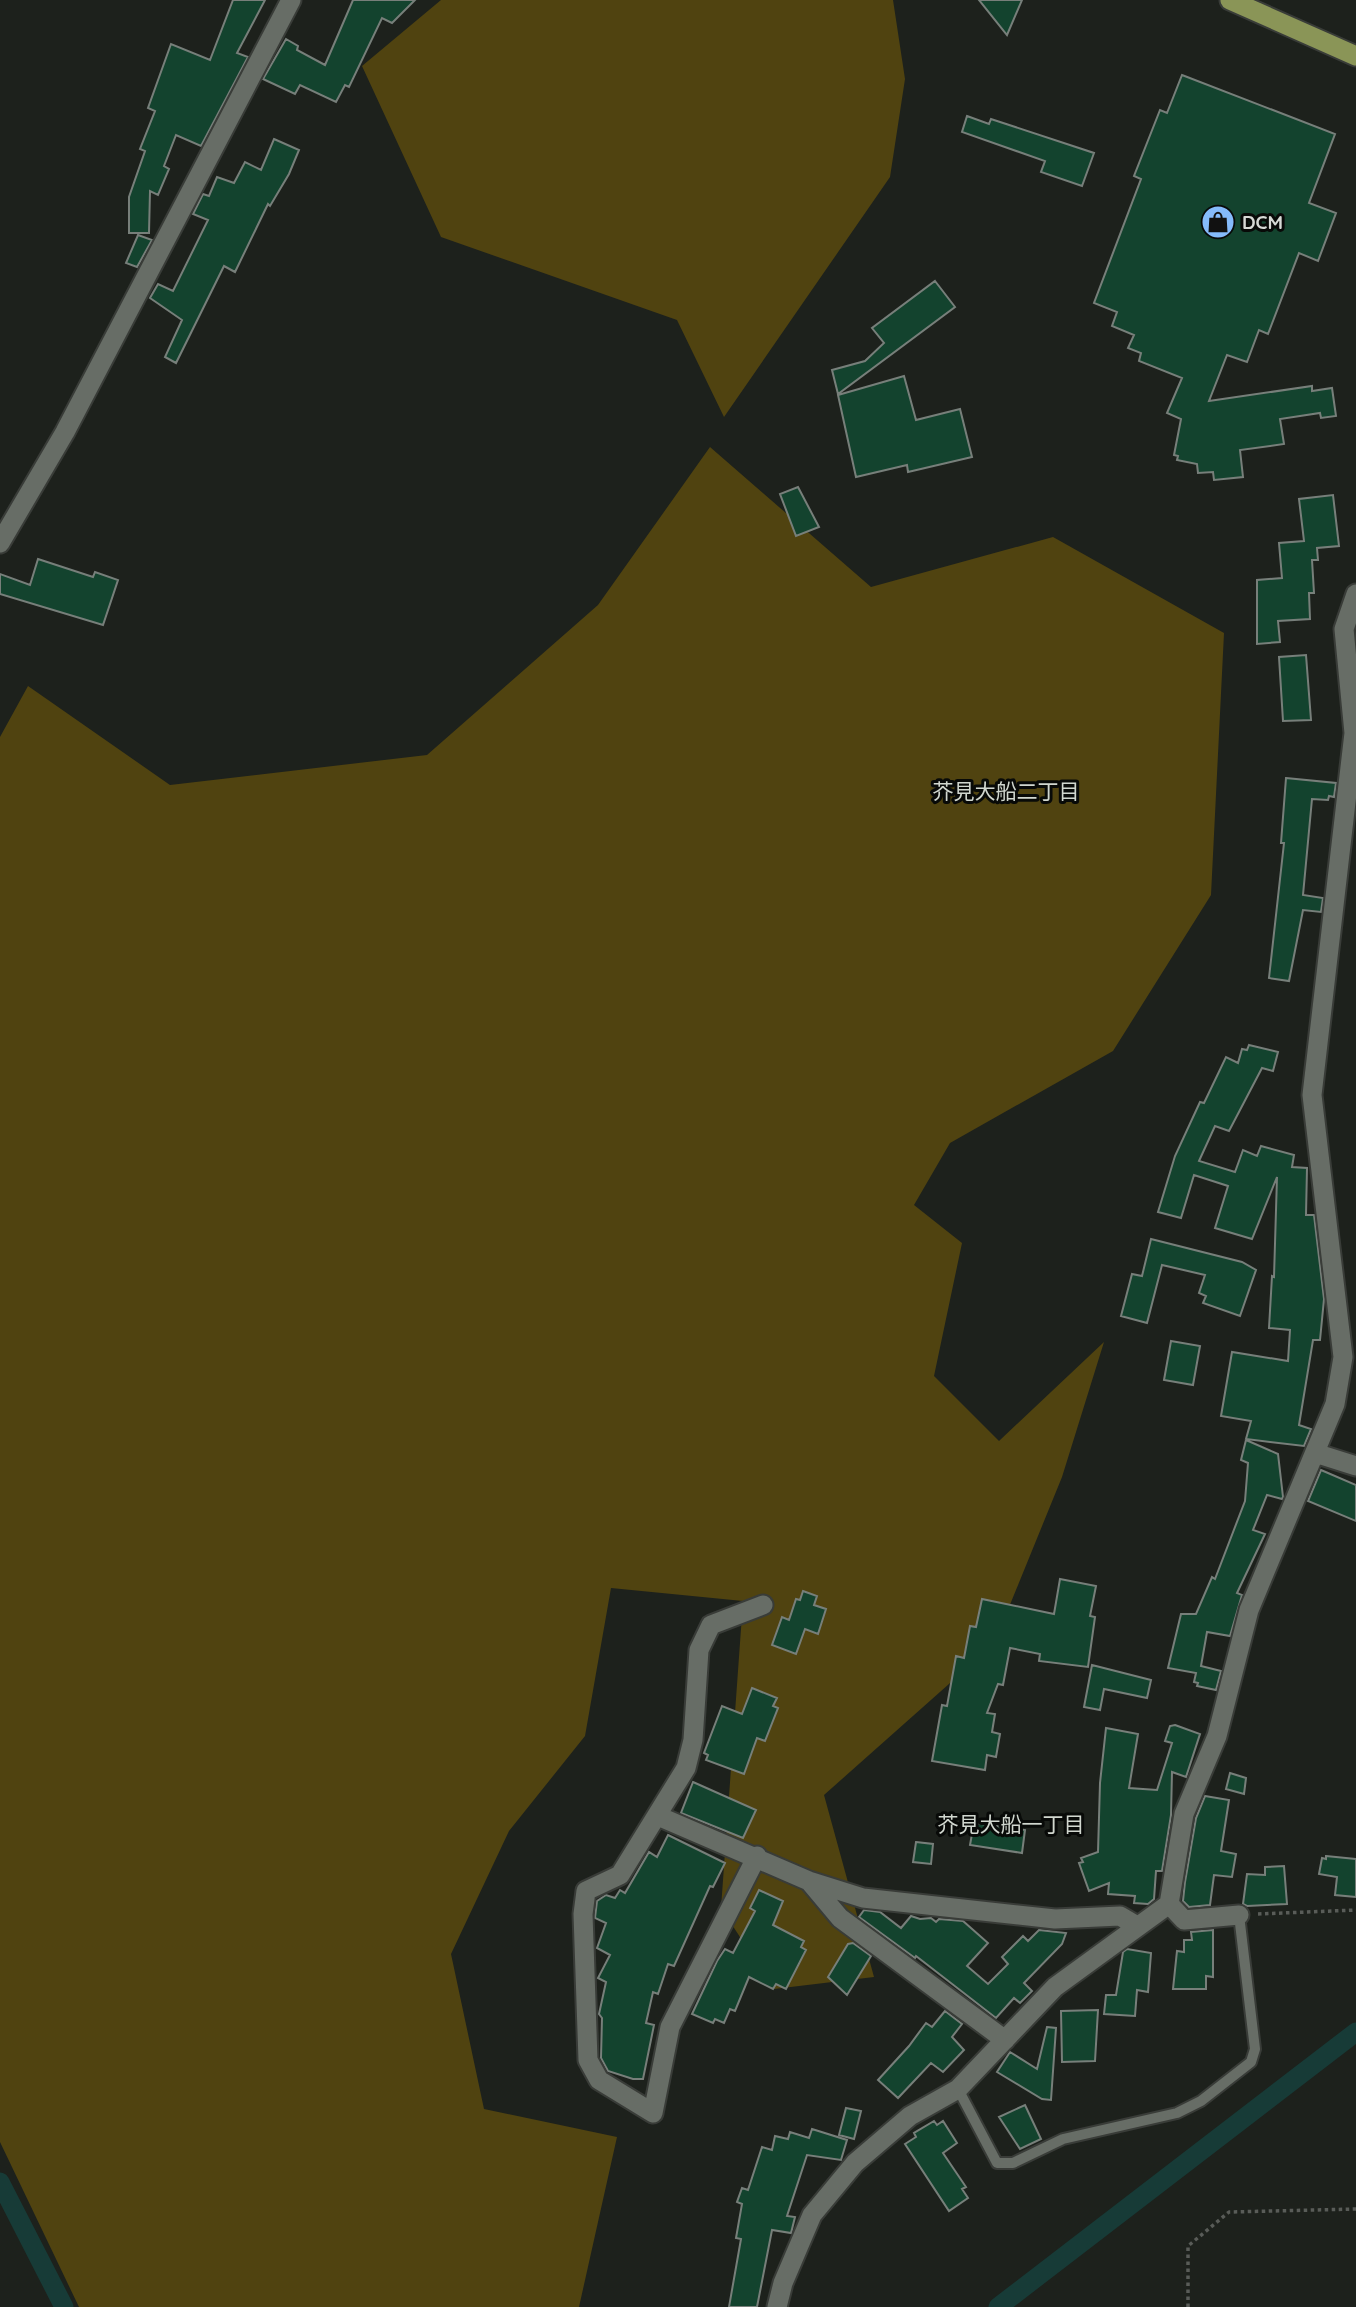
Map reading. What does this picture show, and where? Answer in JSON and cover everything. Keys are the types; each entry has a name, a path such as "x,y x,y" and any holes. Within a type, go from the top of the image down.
{"highway":[{"path":"1230,0 1356,56"}],"street":[{"path":"0,543 65,432 291,0"},
{"path":"777,2307 783,2283 812,2215 864,2155 910,2116 958,2089 1055,1987 1168,1904 1184,1814 1217,1736 1249,1611 1335,1404 1343,1357 1312,1095 1350,823 1354,733 1344,629 1356,594"},
{"path":"1315,1452 1356,1466"},
{"path":"757,1856 670,2027 653,2113 598,2080 588,2060 583,1914 586,1891 620,1875 685,1768 692,1741 699,1650 711,1625 763,1605"},
{"path":"658,1816 757,1856 809,1881 863,1898 1055,1919 1120,1916 1138,1926"},
{"path":"809,1881 840,1918 1005,2040"},
{"path":"1168,1904 1184,1920 1239,1915"}],"lane":[{"path":"958,2089 997,2163 1013,2163 1063,2139 1177,2113 1201,2101 1251,2062 1255,2049 1239,1915"}],"path":[{"path":"1239,1915 1356,1910"},
{"path":"1188,2307 1188,2246 1229,2212 1356,2209"}],"shaded area":[{"path":"441,0 893,0 905,79 890,177 724,417 677,320 441,237 362,66"},
{"path":"710,447 871,587 1053,537 1224,633 1211,895 1113,1051 950,1143 914,1205 962,1243 934,1376 999,1441 1104,1342 1062,1477 994,1644 824,1795 874,1977 774,1989 721,1908 743,1601 611,1588 585,1736 509,1831 451,1954 484,2109 617,2137 579,2307 79,2307 0,2142 0,737 28,686 170,785 427,755 598,605"}],"building":[{"path":"233,0 265,0 237,53 248,57 201,146 176,135 164,166 169,169 158,195 150,191 149,233 129,233 129,197 145,151 140,149 155,111 148,108 171,44 210,60"},
{"path":"353,0 415,0 392,23 382,18 349,87 345,85 336,102 300,85 295,94 263,79 286,39 298,46 297,50 325,65"},
{"path":"979,0 1022,0 1007,35"},
{"name":"DCM","path":"1182,75 1335,134 1309,203 1336,213 1318,261 1299,253 1268,334 1259,330 1247,362 1227,355 1209,401 1312,386 1312,391 1332,388 1336,416 1321,418 1320,413 1280,419 1284,444 1240,450 1243,477 1214,480 1213,472 1198,473 1197,464 1177,460 1178,456 1174,455 1181,419 1167,413 1182,378 1139,361 1141,353 1128,348 1134,335 1112,326 1117,312 1094,303 1141,179 1134,176 1160,110 1167,113"},
{"path":"967,116 989,124 991,119 1094,153 1082,186 1041,172 1045,161 962,132"},
{"path":"274,139 299,150 289,174 270,206 268,204 235,272 224,266 176,363 165,357 182,320 150,298 158,284 173,291 208,220 193,214 203,194 209,196 217,177 234,183 245,162 261,170"},
{"path":"138,235 152,240 137,267 126,263"},
{"path":"935,281 955,307 838,394 832,370 865,361 884,343 872,328"},
{"path":"904,376 916,420 960,409 972,457 908,472 907,465 856,477 838,395"},
{"path":"798,487 819,527 796,536 780,494"},
{"path":"1333,495 1339,546 1317,548 1318,560 1312,560 1314,593 1309,593 1310,619 1278,621 1280,642 1257,644 1257,580 1282,578 1279,543 1304,541 1299,499"},
{"path":"38,559 93,577 95,572 118,580 103,625 0,594 0,574 30,585"},
{"path":"1306,655 1311,720 1283,721 1279,657"},
{"path":"1286,778 1336,783 1334,797 1329,796 1328,800 1312,799 1303,895 1323,898 1321,912 1303,910 1289,981 1269,978 1284,843 1281,843"},
{"path":"1249,1045 1278,1052 1273,1071 1262,1068 1229,1131 1215,1126 1199,1161 1235,1172 1243,1150 1257,1156 1261,1146 1294,1155 1292,1167 1307,1168 1306,1215 1314,1215 1324,1299 1320,1340 1313,1340 1299,1425 1311,1429 1304,1446 1246,1439 1251,1421 1221,1416 1232,1352 1288,1361 1290,1330 1269,1328 1272,1276 1274,1277 1277,1177 1252,1239 1215,1228 1228,1186 1194,1175 1181,1218 1158,1212 1175,1156 1200,1102 1204,1103 1226,1057 1238,1063 1242,1049 1247,1050"},
{"path":"1151,1239 1242,1262 1256,1270 1240,1316 1203,1303 1206,1296 1199,1293 1205,1275 1162,1265 1147,1323 1121,1316 1132,1274 1142,1276"},
{"path":"1171,1341 1200,1346 1193,1385 1164,1380"},
{"path":"1246,1440 1278,1454 1283,1497 1282,1499 1267,1495 1253,1530 1265,1534 1237,1593 1242,1595 1230,1636 1207,1632 1201,1666 1221,1671 1216,1690 1197,1686 1198,1683 1194,1682 1196,1673 1168,1668 1181,1614 1196,1614 1212,1577 1215,1579 1245,1501 1248,1463 1241,1460"},
{"path":"1321,1470 1356,1485 1356,1521 1308,1501"},
{"path":"1060,1579 1096,1586 1090,1616 1095,1617 1088,1667 1039,1661 1040,1654 1010,1648 1003,1685 998,1684 987,1713 995,1714 992,1732 1000,1734 996,1757 987,1755 985,1770 932,1761 942,1705 947,1706 956,1656 964,1658 970,1626 976,1627 982,1599 1054,1614"},
{"path":"803,1591 817,1596 814,1605 826,1609 818,1634 805,1629 796,1654 772,1645 782,1617 789,1620 796,1599 800,1600"},
{"path":"1092,1665 1151,1680 1147,1698 1104,1689 1100,1710 1084,1707"},
{"path":"752,1688 777,1698 773,1706 778,1708 765,1741 757,1738 744,1774 706,1760 708,1755 704,1753 722,1706 742,1714"},
{"path":"1175,1725 1200,1734 1186,1777 1172,1772 1171,1815 1162,1871 1156,1871 1154,1899 1148,1904 1134,1903 1135,1896 1108,1894 1109,1883 1089,1891 1079,1863 1083,1862 1081,1858 1098,1852 1100,1783 1106,1728 1138,1734 1129,1788 1157,1790 1172,1743 1165,1741 1170,1726"},
{"path":"1230,1773 1246,1778 1244,1794 1226,1789"},
{"path":"693,1782 756,1810 743,1838 681,1813"},
{"path":"1205,1796 1229,1800 1221,1851 1236,1854 1232,1877 1214,1875 1210,1905 1189,1907 1183,1901 1185,1882 1196,1818"},
{"path":"974,1823 1025,1830 1022,1853 970,1845"},
{"path":"668,1835 725,1863 713,1887 710,1886 674,1966 668,1964 658,1994 653,1992 646,2023 654,2025 643,2079 633,2079 608,2071 601,2058 602,2018 599,2014 606,1982 598,1978 610,1955 597,1948 606,1923 595,1918 597,1901 606,1895 615,1898 620,1890 625,1893 649,1852 657,1857"},
{"path":"916,1842 933,1844 931,1864 913,1862"},
{"path":"1326,1856 1356,1859 1356,1897 1335,1895 1337,1877 1319,1874 1322,1858 1326,1859"},
{"path":"1284,1866 1287,1904 1243,1904 1247,1874 1265,1875 1265,1867"},
{"path":"759,1890 783,1901 773,1925 804,1941 801,1947 806,1950 786,1989 776,1984 773,1989 749,1977 735,2011 730,2009 724,2023 715,2019 713,2023 692,2014 725,1949 733,1953 755,1911 750,1908"},
{"path":"864,1910 880,1912 901,1928 911,1916 931,1918 936,1922 939,1919 963,1921 988,1943 967,1966 988,1984 1008,1964 1002,1957 1023,1936 1028,1941 1039,1930 1066,1933 1062,1944 1024,1983 1032,1991 1020,2003 1014,1998 996,2018 916,1956 915,1958 859,1917"},
{"path":"1213,1930 1213,1977 1206,1976 1206,1989 1173,1989 1177,1951 1184,1952 1184,1940 1192,1940 1191,1932"},
{"path":"853,1943 871,1956 847,1995 828,1977 848,1944"},
{"path":"1127,1949 1151,1953 1148,1992 1137,1990 1135,2016 1104,2014 1106,1995 1116,1995 1123,1952"},
{"path":"1098,2010 1095,2061 1062,2062 1061,2011"},
{"path":"945,2011 962,2024 952,2037 964,2050 943,2072 931,2063 898,2098 878,2080 926,2023 932,2027"},
{"path":"1047,2027 1056,2028 1051,2100 1042,2099 997,2072 1010,2052 1037,2069"},
{"path":"1025,2105 1041,2139 1020,2149 999,2117"},
{"path":"846,2108 861,2111 854,2139 839,2135"},
{"path":"934,2121 937,2125 943,2121 957,2143 943,2153 966,2187 962,2189 968,2198 949,2211 905,2144 916,2137 914,2133"},
{"path":"812,2129 847,2140 841,2160 807,2155 787,2216 795,2217 791,2233 772,2230 757,2307 729,2307 741,2239 736,2238 742,2204 737,2202 742,2188 748,2190 762,2147 772,2150 775,2136 788,2139 790,2132 809,2138"}],"waterway":[{"path":"998,2307 1356,2032"},
{"path":"0,2182 64,2307"}],"place":[{"name":"DCM","path":"1218,222"}],"district":[{"name":"芥見大船二丁目","path":"1006,791"},
{"name":"芥見大船一丁目","path":"1011,1824"}]}
